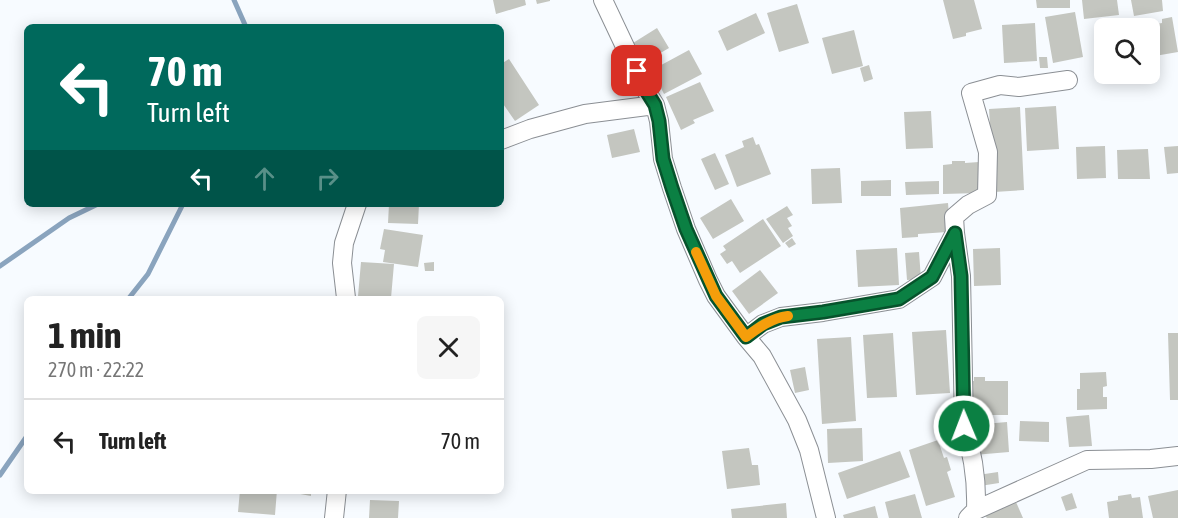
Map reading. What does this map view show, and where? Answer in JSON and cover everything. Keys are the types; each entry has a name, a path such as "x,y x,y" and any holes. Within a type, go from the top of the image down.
{"street":[{"path":"603,0 645,89 655,105 663,159 686,229 716,296 762,356 796,420 809,450 826,518"},
{"path":"972,514 976,487 964,426 961,276 954,217 968,205 987,195 988,152 971,93 1000,85 1019,87 1068,80"},
{"path":"504,139 585,114 655,105"},
{"path":"346,296 342,263 344,243 356,207"},
{"path":"746,337 763,324 781,317 899,299 932,277 955,233"},
{"path":"972,514 1087,460 1151,459 1178,456"},
{"path":"334,518 337,494"}],"building":[{"path":"493,0 525,0 526,5 496,14"},
{"path":"536,0 550,0 550,1 537,4"},
{"path":"943,0 974,0 982,29 953,39"},
{"path":"1036,0 1070,0 1070,8 1037,8"},
{"path":"1082,0 1117,0 1119,15 1084,19"},
{"path":"1131,0 1162,0 1163,11 1134,16"},
{"path":"797,4 809,43 779,52 767,13"},
{"path":"1075,12 1083,57 1053,63 1045,17"},
{"path":"756,13 765,33 727,51 718,31"},
{"path":"1172,17 1178,52 1160,55 1162,19"},
{"path":"1035,23 1037,61 1004,63 1002,25"},
{"path":"657,28 669,48 645,62 633,43"},
{"path":"854,30 863,66 832,74 822,38"},
{"path":"689,50 702,74 664,94 652,70"},
{"path":"1039,57 1047,57 1048,68 1040,68"},
{"path":"509,59 539,105 515,121 504,105 504,62"},
{"path":"869,65 873,79 864,82 860,68"},
{"path":"700,82 714,111 693,120 695,123 681,130 666,97"},
{"path":"1056,106 1059,149 1027,151 1025,108"},
{"path":"1020,107 1024,190 994,192 989,109"},
{"path":"931,111 933,148 906,149 904,112"},
{"path":"634,129 640,152 612,158 607,135"},
{"path":"753,137 756,145 759,144 771,174 737,187 725,155 744,147 742,141"},
{"path":"1105,146 1106,178 1077,179 1076,147"},
{"path":"1178,146 1178,173 1167,174 1164,147"},
{"path":"1148,149 1150,179 1118,179 1117,150"},
{"path":"715,153 729,184 715,190 701,159"},
{"path":"952,161 979,162 979,193 943,194 943,165 952,164"},
{"path":"840,168 842,203 812,204 811,169"},
{"path":"891,180 891,196 861,196 861,181"},
{"path":"939,181 939,194 906,195 905,182"},
{"path":"731,199 744,221 713,239 700,218"},
{"path":"948,203 949,215 945,215 947,232 918,234 918,237 902,238 900,208"},
{"path":"787,206 793,215 787,218 792,226 788,228 793,236 783,243 766,219"},
{"path":"389,207 419,207 418,224 388,223"},
{"path":"763,219 781,246 740,273 732,261 727,264 720,254 726,250 723,246"},
{"path":"384,229 423,235 418,267 383,262 385,250 380,249"},
{"path":"792,238 796,244 789,248 785,243"},
{"path":"897,248 899,285 858,287 856,250"},
{"path":"1000,248 1001,285 974,286 973,249"},
{"path":"919,252 921,279 907,280 905,253"},
{"path":"361,262 394,264 391,296 358,296"},
{"path":"434,262 434,271 425,271 424,263"},
{"path":"760,270 778,293 749,314 732,291"},
{"path":"946,330 950,393 916,395 912,332"},
{"path":"893,333 897,397 867,398 863,335"},
{"path":"1168,333 1178,333 1178,400 1170,400"},
{"path":"851,337 856,421 822,424 817,339"},
{"path":"805,367 809,390 795,393 790,370"},
{"path":"1106,372 1107,386 1103,387 1103,397 1107,397 1107,409 1077,410 1080,373"},
{"path":"974,377 985,377 985,381 1008,381 1008,415 966,415 966,381 974,381"},
{"path":"1089,415 1092,446 1069,447 1066,417"},
{"path":"1020,421 1049,422 1049,442 1019,441"},
{"path":"1007,422 1009,452 974,455 972,425"},
{"path":"862,428 863,461 828,463 827,429"},
{"path":"938,440 951,470 947,472 955,497 926,506 909,450"},
{"path":"749,448 752,465 758,465 760,485 727,489 722,451"},
{"path":"900,451 910,477 847,499 838,473"},
{"path":"998,472 999,483 980,486 978,475"},
{"path":"1178,490 1178,518 1153,518 1148,496"},
{"path":"1072,493 1077,508 1066,511 1061,497"},
{"path":"240,494 277,494 275,515 238,512"},
{"path":"915,494 922,518 889,518 885,502"},
{"path":"1131,494 1132,498 1140,497 1143,518 1109,518 1107,502 1118,500 1118,496"},
{"path":"370,500 399,501 398,518 369,518"},
{"path":"1016,502 1023,518 987,518 985,516"},
{"path":"786,503 787,518 732,518 731,509"},
{"path":"875,506 878,518 844,518 843,515"}],"waterway":[{"path":"234,0 245,24"},
{"path":"0,266 69,218 92,207"},
{"path":"131,296 148,274 182,207"},
{"path":"0,475 24,440"}],"slow traffic":[{"path":"696,252 716,296 746,337 763,324 788,316"}],"route":[{"path":"637,71 655,105 663,159 686,229 716,296 746,337 763,324 781,317 899,299 932,277 955,233 961,276 964,426"}]}
